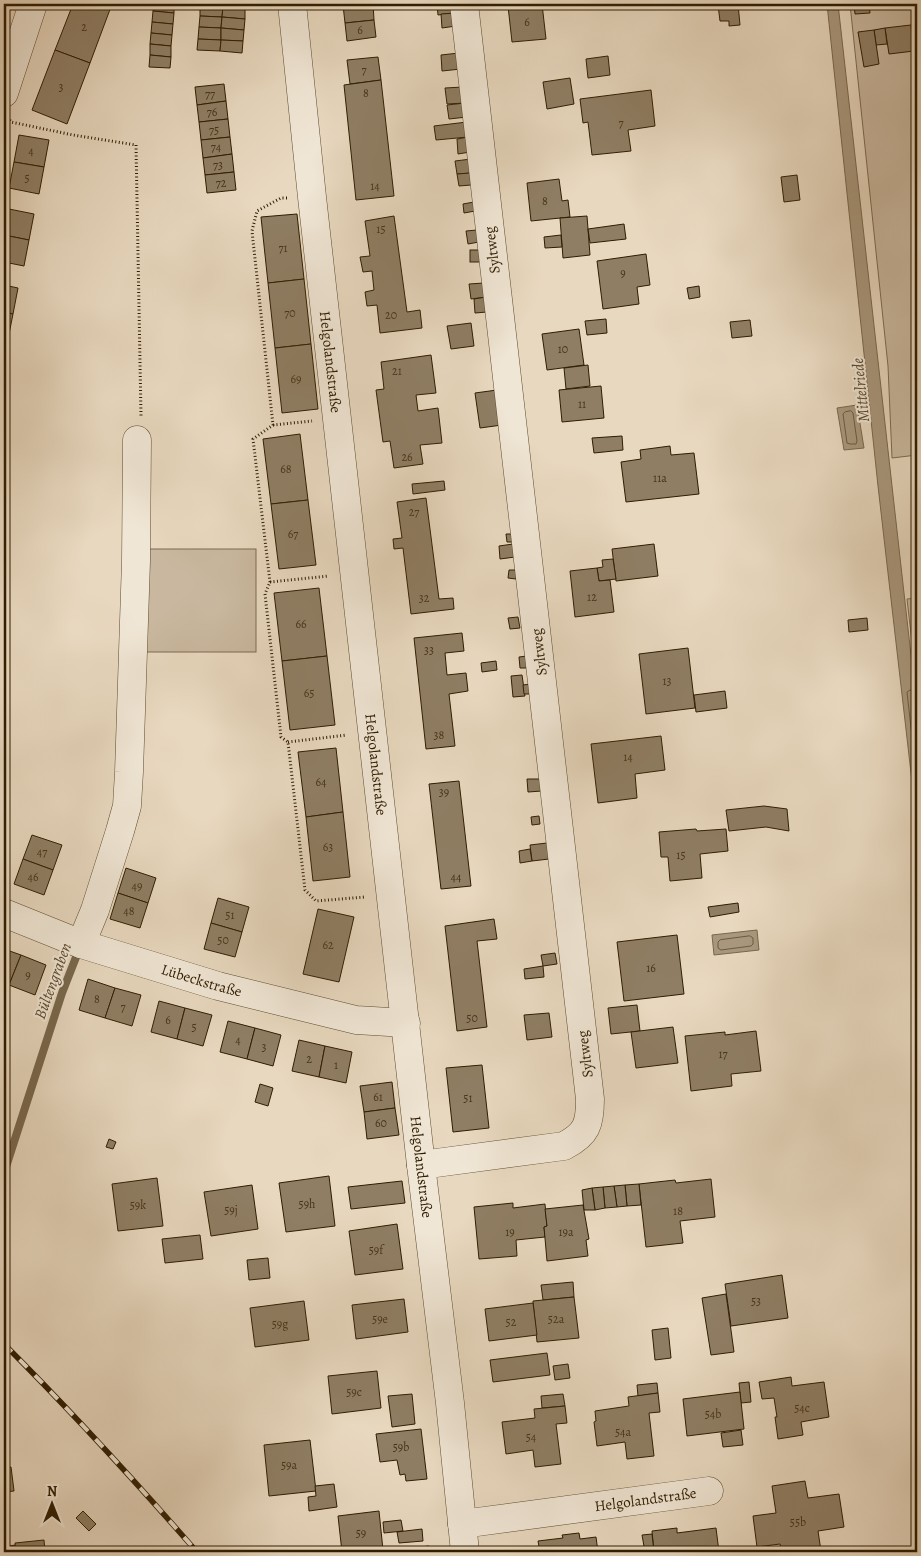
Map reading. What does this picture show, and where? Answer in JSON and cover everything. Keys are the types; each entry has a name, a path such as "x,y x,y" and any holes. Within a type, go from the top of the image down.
{"street":[{"path":"4,93 33,4"},
{"name":"Helgolandstraße","path":"292,4 421,1165 450,1403 465,1552"},
{"name":"Syltweg","path":"421,1165 564,1146 583,1133 588,1126 590,1113 590,1099 464,4"},
{"path":"81,944 95,910 127,806 136,580 137,440"},
{"name":"Lübeckstraße","path":"4,913 81,944 218,986 356,1020 406,1023"},
{"name":"Helgolandstraße","path":"462,1524 710,1491"}],"path":[{"path":"4,110 11,122 73,135 136,145 142,430 137,440"},
{"path":"273,425 252,231 257,212 281,198 312,197"},
{"path":"337,418 273,425 254,438 270,582 265,594 281,737 288,742 373,732"},
{"path":"270,582 355,574"},
{"path":"288,742 305,890 316,901 391,894"}],"shaded area":[{"path":"850,4 917,4 917,455 892,458 888,366"},
{"path":"144,549 256,549 256,652 144,652"},
{"path":"917,598 917,686 907,599"}],"water":[{"path":"827,4 838,4 917,709 917,825 878,486"},
{"path":"857,405 864,448 844,450 837,408"},
{"path":"757,930 759,950 714,955 712,935"}],"building":[{"path":"73,4 112,4 90,63 55,50"},
{"path":"153,4 174,4 174,13 153,11"},
{"path":"223,4 246,4 245,8 223,6"},
{"path":"373,4 374,20 345,23 343,5"},
{"path":"437,4 454,4 455,13 438,15"},
{"path":"542,4 546,39 512,42 508,6"},
{"path":"738,4 740,25 729,26 729,21 720,21 718,5"},
{"path":"854,4 869,4 870,13 855,14"},
{"path":"200,5 223,6 222,17 200,16"},
{"path":"223,6 245,8 245,19 222,17"},
{"path":"153,11 174,13 173,24 152,22"},
{"path":"455,13 456,26 442,28 441,14"},
{"path":"200,16 222,17 221,28 199,27"},
{"path":"222,17 245,19 244,30 221,28"},
{"path":"374,20 376,37 347,41 345,23"},
{"path":"152,22 173,24 172,35 151,33"},
{"path":"911,25 914,51 889,54 885,28"},
{"path":"199,27 221,28 221,40 198,39"},
{"path":"221,28 244,30 243,41 221,40"},
{"path":"885,28 887,44 876,45 874,30"},
{"path":"874,30 879,64 864,67 858,32"},
{"path":"151,33 172,35 171,46 150,44"},
{"path":"198,39 221,40 220,51 197,50"},
{"path":"221,40 243,41 242,53 220,51"},
{"path":"150,44 171,46 171,57 150,55"},
{"path":"55,50 90,63 67,124 32,110"},
{"path":"459,53 461,69 442,71 441,55"},
{"path":"150,55 171,57 170,68 149,67"},
{"path":"608,56 610,75 588,78 586,59"},
{"path":"378,57 381,80 350,84 347,60"},
{"path":"570,78 574,104 547,109 543,82"},
{"path":"381,80 394,196 356,200 344,85"},
{"path":"224,84 226,101 197,105 195,87"},
{"path":"463,87 465,103 447,104 445,88"},
{"path":"651,90 655,126 628,130 631,151 592,155 588,122 583,123 580,99"},
{"path":"226,101 228,119 199,122 197,105"},
{"path":"465,103 467,117 449,119 447,105"},
{"path":"228,119 230,137 201,140 199,122"},
{"path":"467,122 468,137 436,140 434,126"},
{"path":"19,135 49,140 44,167 14,162"},
{"path":"230,137 232,154 203,158 201,140"},
{"path":"468,137 470,152 458,154 457,139"},
{"path":"232,154 234,172 205,175 203,158"},
{"path":"471,159 472,173 457,174 455,161"},
{"path":"14,162 44,167 39,194 9,188"},
{"path":"234,172 236,190 207,193 205,175"},
{"path":"470,173 471,185 459,186 457,174"},
{"path":"797,175 800,200 784,202 781,177"},
{"path":"559,179 562,201 568,200 570,217 531,221 527,183"},
{"path":"474,202 475,211 464,213 463,204"},
{"path":"4,208 34,214 29,240 4,235"},
{"path":"297,214 304,279 268,283 261,217"},
{"path":"394,216 407,312 420,310 422,328 380,333 377,305 367,306 365,292 374,290 372,271 363,272 360,257 370,256 365,221"},
{"path":"587,216 590,255 563,258 560,218"},
{"path":"624,224 626,239 590,243 588,229"},
{"path":"477,230 479,242 468,244 466,231"},
{"path":"4,235 29,240 24,266 4,262"},
{"path":"561,235 562,247 545,248 544,237"},
{"path":"470,250 481,250 481,262 470,262"},
{"path":"646,254 650,285 637,287 639,304 603,309 597,261"},
{"path":"304,279 311,344 275,348 268,283"},
{"path":"484,283 486,297 471,299 469,284"},
{"path":"4,285 18,288 13,314 4,312"},
{"path":"699,286 700,297 689,299 687,288"},
{"path":"486,297 487,312 475,313 474,299"},
{"path":"4,312 13,314 8,339 4,338"},
{"path":"606,319 607,333 587,335 585,321"},
{"path":"750,320 752,336 732,338 730,322"},
{"path":"471,323 474,346 451,349 447,326"},
{"path":"579,329 584,365 547,370 542,334"},
{"path":"311,344 318,409 282,413 275,348"},
{"path":"431,355 436,393 416,395 418,411 438,408 442,443 420,445 423,464 394,468 390,441 383,442 376,390 384,389 381,362"},
{"path":"588,365 590,386 566,389 564,368"},
{"path":"601,386 604,418 562,422 559,390"},
{"path":"497,390 502,425 480,428 475,393"},
{"path":"300,434 308,500 271,504 263,439"},
{"path":"622,436 623,450 594,453 592,438"},
{"path":"670,446 671,455 694,453 699,494 626,502 621,462 641,459 640,450"},
{"path":"444,481 445,490 413,494 412,484"},
{"path":"426,498 439,599 453,598 454,609 411,614 403,548 394,549 393,539 402,538 397,502"},
{"path":"308,500 316,565 279,569 271,504"},
{"path":"4,507 9,508 4,533"},
{"path":"506,534 514,534 514,542 507,542"},
{"path":"513,544 515,557 500,559 499,546"},
{"path":"654,544 658,576 616,581 612,549"},
{"path":"613,559 616,579 599,581 597,568 603,567 602,560"},
{"path":"597,568 599,581 610,580 614,612 575,617 570,571"},
{"path":"509,570 517,570 516,579 508,578"},
{"path":"319,588 327,656 282,661 274,593"},
{"path":"518,617 520,628 510,629 508,618"},
{"path":"867,618 868,630 849,632 848,620"},
{"path":"462,633 464,651 445,653 447,675 466,673 468,691 449,694 455,746 426,749 414,638"},
{"path":"688,648 695,708 646,714 639,654"},
{"path":"327,656 335,725 290,730 282,661"},
{"path":"527,656 528,668 520,668 519,657"},
{"path":"496,661 497,670 482,672 481,663"},
{"path":"522,675 525,696 513,697 511,676"},
{"path":"531,684 532,694 524,694 523,685"},
{"path":"725,691 727,708 696,712 694,695"},
{"path":"661,736 665,770 635,774 637,798 598,803 591,744"},
{"path":"336,748 343,812 306,817 298,752"},
{"path":"527,779 541,779 542,791 528,792"},
{"path":"459,781 471,886 441,889 429,784"},
{"path":"764,806 787,809 789,831 766,827 729,831 726,810"},
{"path":"343,812 350,877 313,881 306,817"},
{"path":"539,816 540,824 532,825 531,817"},
{"path":"696,829 697,831 726,829 728,851 700,854 702,878 670,881 668,857 661,857 659,832"},
{"path":"32,835 62,845 53,870 23,859"},
{"path":"547,843 549,859 532,861 530,845"},
{"path":"530,849 532,861 520,863 519,851"},
{"path":"23,859 53,870 44,895 14,884"},
{"path":"126,868 156,878 148,903 118,893"},
{"path":"118,893 148,903 140,928 110,919"},
{"path":"218,898 249,907 242,932 211,923"},
{"path":"738,903 739,912 710,917 708,907"},
{"path":"318,909 354,917 339,982 303,974"},
{"path":"494,919 497,939 477,941 487,1027 457,1031 445,926"},
{"path":"211,923 242,932 235,957 204,949"},
{"path":"677,935 684,994 624,1001 617,942"},
{"path":"4,949 21,955 9,985 4,983"},
{"path":"555,953 557,964 543,966 541,955"},
{"path":"21,955 46,965 35,995 9,985"},
{"path":"543,966 544,977 525,979 524,969"},
{"path":"88,979 115,988 105,1018 79,1010"},
{"path":"115,988 141,995 132,1026 105,1018"},
{"path":"159,1001 185,1008 177,1039 151,1032"},
{"path":"637,1005 640,1031 611,1034 608,1008"},
{"path":"185,1008 212,1015 203,1046 177,1039"},
{"path":"549,1013 552,1037 527,1040 524,1015"},
{"path":"228,1021 255,1028 247,1059 220,1052"},
{"path":"673,1027 678,1063 636,1068 631,1032"},
{"path":"255,1028 281,1035 273,1066 247,1059"},
{"path":"756,1031 761,1071 731,1074 732,1086 691,1091 685,1036 725,1032 725,1035"},
{"path":"299,1040 325,1046 319,1077 292,1071"},
{"path":"325,1046 352,1052 346,1083 319,1077"},
{"path":"482,1065 489,1128 453,1132 446,1068"},
{"path":"392,1082 395,1108 364,1112 360,1086"},
{"path":"260,1084 273,1088 268,1106 255,1102"},
{"path":"395,1108 399,1135 367,1139 364,1112"},
{"path":"109,1139 116,1142 113,1149 106,1147"},
{"path":"329,1176 335,1226 286,1232 279,1183"},
{"path":"157,1178 163,1226 118,1231 112,1184"},
{"path":"711,1179 715,1217 680,1221 683,1243 646,1247 639,1184 675,1180 676,1183"},
{"path":"402,1181 405,1203 351,1209 348,1187"},
{"path":"639,1184 641,1205 627,1206 625,1185"},
{"path":"252,1185 258,1229 211,1236 204,1192"},
{"path":"625,1185 627,1206 617,1207 614,1186"},
{"path":"614,1186 617,1207 605,1208 603,1187"},
{"path":"603,1187 605,1208 595,1210 592,1188"},
{"path":"592,1188 595,1210 584,1210 582,1190"},
{"path":"513,1203 513,1208 545,1204 547,1226 544,1227 545,1237 516,1240 517,1256 479,1259 474,1207"},
{"path":"583,1205 589,1239 586,1240 588,1256 547,1261 544,1227 547,1226 545,1209"},
{"path":"397,1224 403,1269 355,1275 349,1231"},
{"path":"200,1235 203,1259 165,1263 162,1239"},
{"path":"913,1239 917,1239 917,1251 914,1252"},
{"path":"268,1258 270,1278 249,1280 247,1260"},
{"path":"782,1275 788,1318 731,1326 725,1284"},
{"path":"573,1282 574,1297 543,1300 541,1285"},
{"path":"726,1294 734,1352 711,1355 702,1298"},
{"path":"574,1297 579,1338 537,1342 533,1301"},
{"path":"404,1299 408,1332 356,1339 352,1305"},
{"path":"304,1301 309,1340 255,1347 250,1308"},
{"path":"533,1303 537,1335 489,1341 485,1309"},
{"path":"668,1328 671,1358 655,1360 652,1330"},
{"path":"547,1353 550,1375 493,1382 490,1360"},
{"path":"568,1364 570,1378 555,1380 553,1366"},
{"path":"377,1371 381,1408 332,1414 328,1376"},
{"path":"791,1377 792,1386 824,1382 829,1417 801,1422 803,1435 778,1439 774,1398 762,1399 759,1382"},
{"path":"749,1382 751,1402 741,1403 739,1383"},
{"path":"657,1383 658,1393 638,1396 637,1385"},
{"path":"740,1392 744,1429 687,1436 683,1399"},
{"path":"658,1393 660,1412 649,1413 654,1456 627,1459 625,1442 597,1446 594,1422 596,1421 595,1411 629,1406 628,1397"},
{"path":"412,1394 415,1424 392,1427 388,1396"},
{"path":"563,1394 565,1406 542,1408 541,1396"},
{"path":"565,1406 567,1423 556,1424 561,1464 535,1467 533,1450 506,1454 502,1422 535,1418 534,1409"},
{"path":"421,1429 427,1479 406,1481 405,1474 400,1475 397,1460 380,1462 376,1434"},
{"path":"741,1430 743,1445 723,1447 721,1433"},
{"path":"310,1440 316,1491 269,1496 264,1445"},
{"path":"11,1467 14,1491 4,1492 4,1468"},
{"path":"805,1481 808,1498 839,1494 844,1527 818,1531 821,1551 782,1552 780,1544 757,1547 753,1516 776,1513 772,1486"},
{"path":"334,1484 337,1507 309,1511 308,1497 316,1496 315,1486"},
{"path":"83,1511 96,1524 89,1531 76,1518"},
{"path":"379,1511 383,1550 342,1552 338,1516"},
{"path":"401,1520 403,1531 384,1533 383,1522"},
{"path":"677,1528 677,1533 716,1528 719,1552 654,1552 652,1531"},
{"path":"422,1529 423,1541 399,1543 397,1532"},
{"path":"579,1533 580,1539 596,1537 598,1552 540,1552 538,1541 563,1538 562,1535"},
{"path":"652,1534 654,1552 645,1552 642,1535"},
{"path":"44,1540 45,1552 16,1552 15,1543"},
{"path":"15,1545 16,1552 10,1552 9,1546"},
{"path":"429,1546 430,1552 401,1552 401,1549"}],"waterway":[{"name":"Bültengraben","path":"4,1173 62,993 80,947"}],"railway":[{"path":"4,1344 102,1446 197,1552"}],"water label":[{"name":"Mittelriede","path":"861,390"}]}
